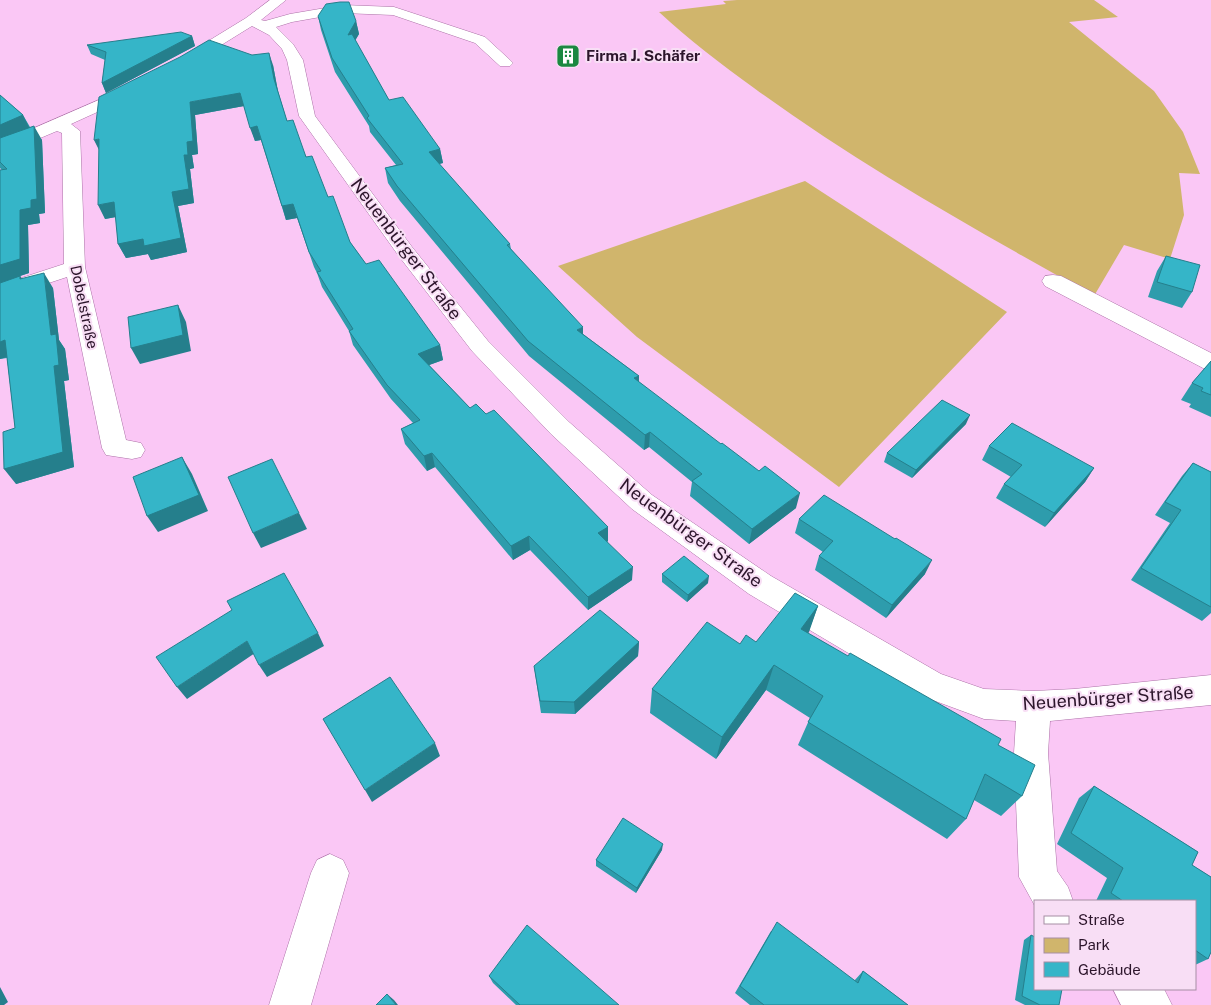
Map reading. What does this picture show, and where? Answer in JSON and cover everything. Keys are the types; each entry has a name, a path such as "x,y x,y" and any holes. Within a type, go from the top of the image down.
{"street":[{"path":"258,24 279,0"},
{"path":"168,72 258,24 343,9 394,11 480,40 505,63"},
{"name":"Neuenbürger Straße","path":"258,24 274,32 288,47 295,60 307,116 416,266 480,346 560,428 642,502 760,585 931,685 984,704 1034,706 1074,704 1211,690"},
{"path":"0,150 143,85"},
{"name":"Dobelstraße","path":"58,125 71,130 75,267 115,448 132,450"},
{"path":"0,292 75,267"},
{"path":"1053,281 1211,363"},
{"path":"1034,706 1031,753 1038,877 1053,900"},
{"path":"290,1005 330,873"},
{"path":"1135,990 1151,1005"}],"green space":[{"path":"1094,0 1118,17 1069,22 1154,91 1183,132 1200,174 1179,173 1184,215 1170,259 1124,245 1094,296 921,197 836,145 729,70 659,12 726,4 723,1"},
{"path":"805,181 1007,312 839,487 637,337 558,266"}],"building":[{"path":"349,2 356,21 348,35 352,34 389,100 403,97 440,149 429,152 510,244 507,245 583,327 577,330 639,376 634,378 721,444 759,471 765,466 800,493 752,529 692,481 702,474 650,432 645,435 528,341 397,186 385,168 403,164 367,118 369,116 332,58 318,16 326,4"},
{"path":"181,32 192,36 102,83 106,52 87,45"},
{"path":"209,40 252,55 269,53 274,79 287,121 293,120 306,157 312,156 328,197 333,196 350,242 366,264 379,260 440,345 418,354 470,408 476,404 486,414 494,410 608,527 598,533 633,567 588,597 529,536 511,546 432,453 424,456 401,429 420,420 387,385 349,331 353,329 317,272 321,271 309,252 293,204 282,206 257,126 250,128 240,93 190,102 193,141 187,142 188,155 184,155 189,189 172,192 181,238 144,246 143,239 118,244 114,202 98,205 99,139 94,140 99,97 180,57"},
{"path":"0,95 23,115 0,125"},
{"path":"34,126 37,199 31,200 31,208 20,210 20,259 0,265 0,170 7,169 0,162 0,138"},
{"path":"1166,256 1200,265 1192,292 1157,282"},
{"path":"44,273 51,335 56,334 59,365 54,366 63,452 4,469 3,432 15,428 5,340 0,342 0,283 20,276 20,279"},
{"path":"178,305 183,335 131,348 128,317"},
{"path":"1211,361 1211,395 1201,391 1203,388 1192,383"},
{"path":"942,400 970,415 916,470 887,453"},
{"path":"1012,423 1094,468 1054,513 1004,484 1022,465 989,446"},
{"path":"182,457 199,495 147,516 133,477"},
{"path":"272,459 299,513 253,533 228,477"},
{"path":"1193,463 1211,472 1211,607 1141,568 1181,510 1165,502"},
{"path":"824,495 932,560 892,605 819,556 833,541 799,519"},
{"path":"684,556 709,576 688,595 662,574"},
{"path":"284,573 318,633 259,665 247,641 177,687 156,657 232,610 227,601"},
{"path":"795,593 818,606 801,629 848,656 850,653 1001,739 998,745 1035,765 1022,796 985,774 966,819 808,722 823,696 774,665 722,737 652,689 707,622 740,644 746,635 756,642"},
{"path":"600,610 639,642 574,702 540,701 534,666"},
{"path":"390,677 435,743 365,790 323,719"},
{"path":"1094,786 1198,852 1192,865 1211,877 1211,952 1208,959 1196,951 1196,900 1122,900 1111,893 1123,868 1071,833"},
{"path":"623,818 663,844 637,888 596,860"},
{"path":"777,922 858,983 863,971 908,1005 764,1005 740,986"},
{"path":"527,925 619,1005 520,1005 489,976"},
{"path":"1031,935 1034,936 1034,990 1062,990 1059,1005 1040,1005 1022,996"},
{"path":"387,994 396,1005 376,1005"}],"place":[{"name":"Firma J. Schäfer","path":"568,56"}]}
